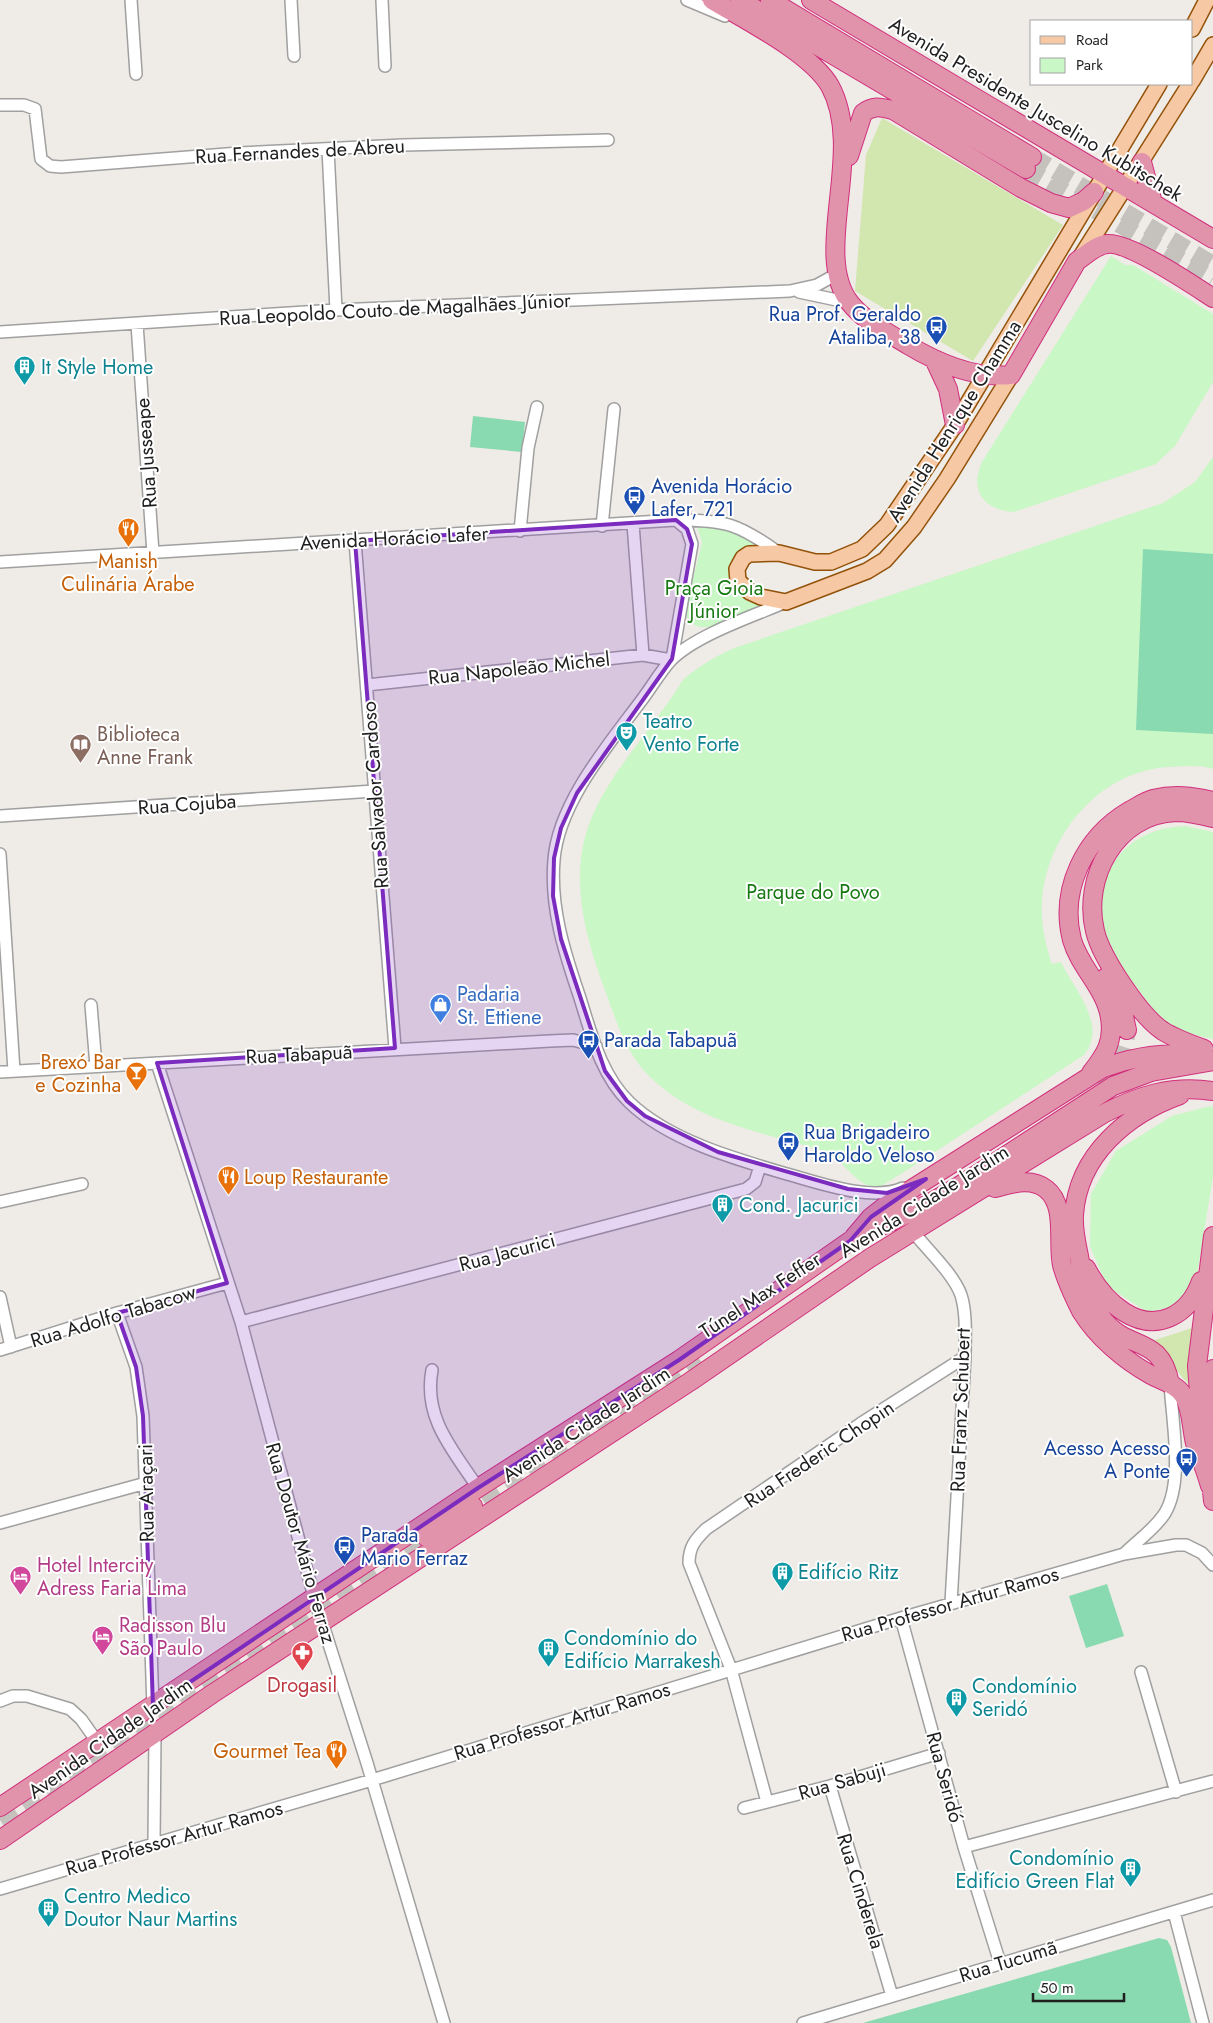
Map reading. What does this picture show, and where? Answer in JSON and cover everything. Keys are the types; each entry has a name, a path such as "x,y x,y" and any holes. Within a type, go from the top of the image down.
{"highway":[{"path":"712,0 769,34 822,74 836,99 844,140 843,176 836,240 837,274 842,290 851,303 860,314 935,361 984,375 1011,375"},
{"path":"740,0 1029,163 770,0"},
{"name":"Avenida Presidente Juscelino Kubitschek","path":"811,0 1099,184 1126,187 1213,239"},
{"path":"843,176 860,118 869,108 875,106 893,110 1021,188 1051,203 1069,208 1084,201 1099,184"},
{"path":"1142,162 1153,203"},
{"path":"1077,262 1101,245 1114,244 1146,258 1213,298"},
{"name":"Avenida Henrique Chamma","path":"1011,375 1077,262"},
{"path":"935,361 948,389 955,425"},
{"path":"850,1241 887,1215 989,1154 1094,1079 1109,1049 1110,1019 1104,998 1077,954 1069,920 1070,902 1078,866 1086,850 1115,819 1150,800 1164,797 1191,796 1213,801"},
{"path":"1213,818 1195,813 1175,812 1155,815 1136,825 1109,848 1101,865 1092,901 1095,932 1101,948 1144,1014 1162,1030 1176,1038 1213,1052"},
{"path":"1115,819 1091,858 1084,877 1080,911 1084,938 1090,955 1122,1007 1126,1030"},
{"name":"Avenida Cidade Jardim","path":"850,1241 871,1217 926,1180 1118,1063 1157,1054 1177,1053 1213,1057"},
{"name":"Avenida Cidade Jardim","path":"0,1807 478,1488 679,1360 850,1241 930,1203 959,1186 1113,1086 1151,1072 1213,1061"},
{"path":"1170,1384 1161,1358 1154,1351 1126,1337 1107,1324 1093,1306 1083,1280 1074,1215 1077,1191 1084,1172 1094,1154 1136,1116 1162,1102 1206,1090"},
{"name":"Avenida Cidade Jardim","path":"0,1840 323,1620 691,1381 870,1258 914,1233 1103,1114 1132,1099 1156,1091 1206,1090"},
{"name":"Túnel Max Feffer","path":"700,1360 832,1273 1053,1137 1079,1122 1103,1114"},
{"path":"980,1192 1023,1182 1045,1188 1055,1201 1062,1267 1082,1311 1098,1334 1118,1352 1144,1371 1170,1384 1183,1395 1188,1405 1195,1442 1212,1493"},
{"path":"1212,1493 1206,1431 1200,1405 1197,1366 1213,1236"},
{"path":"1079,1257 1107,1298 1134,1317 1148,1320 1171,1318 1183,1311 1199,1288 1209,1260"},
{"path":"426,1537 565,1444 679,1360"},
{"path":"1206,1431 1213,1368"}],"main road":[{"path":"1193,27 1207,0"},
{"name":"Avenida Henrique Chamma","path":"1193,79 1213,45"},
{"name":"Avenida Henrique Chamma","path":"1011,375 948,479 895,550 867,571 786,602 761,597 750,592 738,581 736,575 740,563 749,554 779,553 815,562 831,562 862,549 887,525 955,425 1159,85"},
{"name":"Avenida Henrique Chamma","path":"1077,262 1189,85"}],"street":[{"path":"131,0 136,74"},
{"path":"292,0 294,56"},
{"path":"382,0 385,66"},
{"path":"688,0 769,34"},
{"name":"Rua Fernandes de Abreu","path":"0,105 29,106 36,113 41,159 50,166 56,167 239,153 608,140"},
{"path":"328,149 336,310"},
{"name":"Rua Leopoldo Couto de Magalhães Júnior","path":"0,332 336,310 790,291 817,285 837,274"},
{"name":"Rua Leopoldo Couto de Magalhães Júnior","path":"790,291 851,303"},
{"name":"Rua Jusseape","path":"138,324 153,553"},
{"path":"520,531 528,448 537,407"},
{"path":"602,526 614,409"},
{"path":"671,660 692,544 687,529 676,520"},
{"name":"Avenida Horácio Lafer","path":"0,562 676,520 726,522 748,532 779,553"},
{"path":"633,524 643,655"},
{"name":"Rua Salvador Cardoso","path":"355,541 395,1048"},
{"path":"786,602 728,626 701,640 671,660 620,729 577,793 561,828 554,858 553,896 561,939 605,1071 627,1101 645,1116 718,1152 760,1166 871,1193 895,1192 926,1180"},
{"name":"Rua Napoleão Michel","path":"366,685 643,655 671,660"},
{"name":"Rua Cojuba","path":"0,816 374,792"},
{"path":"0,854 14,1071"},
{"path":"91,1005 96,1066"},
{"name":"Rua Tabapuã","path":"0,1072 395,1048 573,1040 596,1046"},
{"name":"Rua Doutor Mário Ferraz","path":"157,1063 241,1322 314,1596 372,1780 444,2023"},
{"name":"Rua Jacurici","path":"241,1322 746,1189 755,1182 760,1166"},
{"path":"0,1202 82,1184"},
{"name":"Rua Franz Schubert","path":"914,1233 947,1274 960,1295 965,1324 966,1358 951,1604"},
{"name":"Rua Adolfo Tabacow","path":"6,1349 117,1313 227,1283"},
{"path":"0,1297 6,1349"},
{"name":"Rua Araçari","path":"117,1313 136,1367 143,1416 153,1706"},
{"name":"Rua Frederic Chopin","path":"731,1669 689,1563 689,1552 692,1543 706,1529 860,1424 966,1358"},
{"path":"432,1370 430,1390 435,1421 478,1488"},
{"name":"Rua Professor Artur Ramos","path":"1124,1554 1165,1513 1172,1498 1174,1460 1170,1384"},
{"path":"0,1523 146,1482"},
{"name":"Rua Professor Artur Ramos","path":"0,1889 372,1780 901,1618 1124,1554 1186,1545 1202,1553 1213,1565"},
{"name":"Rua Seridó","path":"901,1618 964,1847 1000,1963"},
{"path":"731,1669 767,1802"},
{"path":"1141,1672 1176,1792"},
{"path":"0,1701 13,1696 27,1696 70,1709 81,1719 98,1743"},
{"path":"154,1844 155,1733"},
{"name":"Rua Sabuji","path":"744,1808 830,1786 939,1753"},
{"path":"964,1847 1213,1781"},
{"name":"Rua Cinderela","path":"830,1786 892,1996"},
{"name":"Rua Tucumã","path":"803,2023 1213,1900"},
{"path":"1174,1912 1203,2023"}],"highlighted area":[{"path":"676,520 687,529 692,544 672,659 577,793 561,828 554,858 553,896 561,939 605,1071 627,1101 645,1116 718,1152 848,1189 887,1193 926,1179 871,1217 850,1241 679,1360 478,1488 153,1707 143,1416 136,1367 117,1313 227,1283 157,1063 395,1048 355,541"}],"green space":[{"path":"882,118 1063,225 973,361 855,291 866,155"},
{"path":"1111,256 1125,265 1133,265 1213,314 1213,382 1175,446 1156,464 1014,512 995,507 987,503 979,490 977,482 978,472 982,462"},
{"path":"473,416 525,422 522,452 470,447"},
{"name":"Parque do Povo","path":"1213,457 1213,769 1187,766 1145,771 1122,780 1100,793 1081,810 1066,831 1054,854 1046,878 1042,919 1052,964 1061,962 1081,996 1091,1020 1090,1044 1084,1055 904,1172 883,1185 872,1187 858,1179 837,1160 821,1150 753,1131 709,1115 688,1105 650,1077 628,1048 623,1038 598,971 585,925 581,902 581,856 586,833 595,810 607,788 684,679 711,660 740,646 1163,503 1195,482"},
{"name":"Praça Gioia Júnior","path":"697,525 729,530 744,536 757,545 743,552 734,560 731,571 732,578 734,587 768,605 736,619 710,627 697,626 688,619 684,614 702,543"},
{"path":"1143,549 1213,554 1213,734 1136,730"},
{"path":"1185,826 1213,832 1213,1039 1173,1026 1157,1013 1135,985 1114,953 1102,919 1100,902 1103,885 1110,868 1123,851 1144,836 1168,828"},
{"path":"1210,1106 1213,1107 1213,1177 1196,1281 1177,1306 1147,1312 1107,1286 1090,1246 1091,1194 1116,1151 1172,1116"},
{"path":"1195,1327 1194,1391 1152,1341"},
{"path":"1107,1584 1124,1636 1086,1648 1069,1596"},
{"path":"1159,1938 1167,1940 1171,1947 1191,2023 863,2023"}],"tunnel":[{"path":"1032,157 1213,265"},
{"path":"1026,169 1213,279"},
{"path":"1098,1083 1110,1072 1118,1060 1124,1046 1127,1030"},
{"path":"463,1519 700,1360"},
{"path":"0,1820 426,1537"}],"place":[{"name":"Rua Prof. Geraldo Ataliba, 38","path":"937,345"},
{"name":"It Style Home","path":"25,386"},
{"name":"Avenida Horácio Lafer, 721","path":"635,516"},
{"name":"Manish Culinária Árabe","path":"128,548"},
{"name":"Teatro Vento Forte","path":"627,752"},
{"name":"Biblioteca Anne Frank","path":"81,764"},
{"name":"Padaria St. Ettiene","path":"441,1024"},
{"name":"Parada Tabapuã","path":"588,1059"},
{"name":"Brexó Bar e Cozinha","path":"137,1092"},
{"name":"Rua Brigadeiro Haroldo Veloso","path":"788,1162"},
{"name":"Loup Restaurante","path":"228,1196"},
{"name":"Cond. Jacurici","path":"723,1224"},
{"name":"Acesso Acesso A Ponte","path":"1186,1478"},
{"name":"Parada Mario Ferraz","path":"345,1566"},
{"name":"Edifício Ritz","path":"782,1591"},
{"name":"Hotel Intercity Adress Faria Lima","path":"21,1596"},
{"name":"Radisson Blu São Paulo","path":"103,1656"},
{"name":"Condomínio do Edifício Marrakesh","path":"548,1668"},
{"name":"Drogasil","path":"302,1672"},
{"name":"Condomínio Seridó","path":"956,1717"},
{"name":"Gourmet Tea","path":"337,1770"},
{"name":"Condomínio Edifício Green Flat","path":"1130,1888"},
{"name":"Centro Medico Doutor Naur Martins","path":"48,1927"}]}
